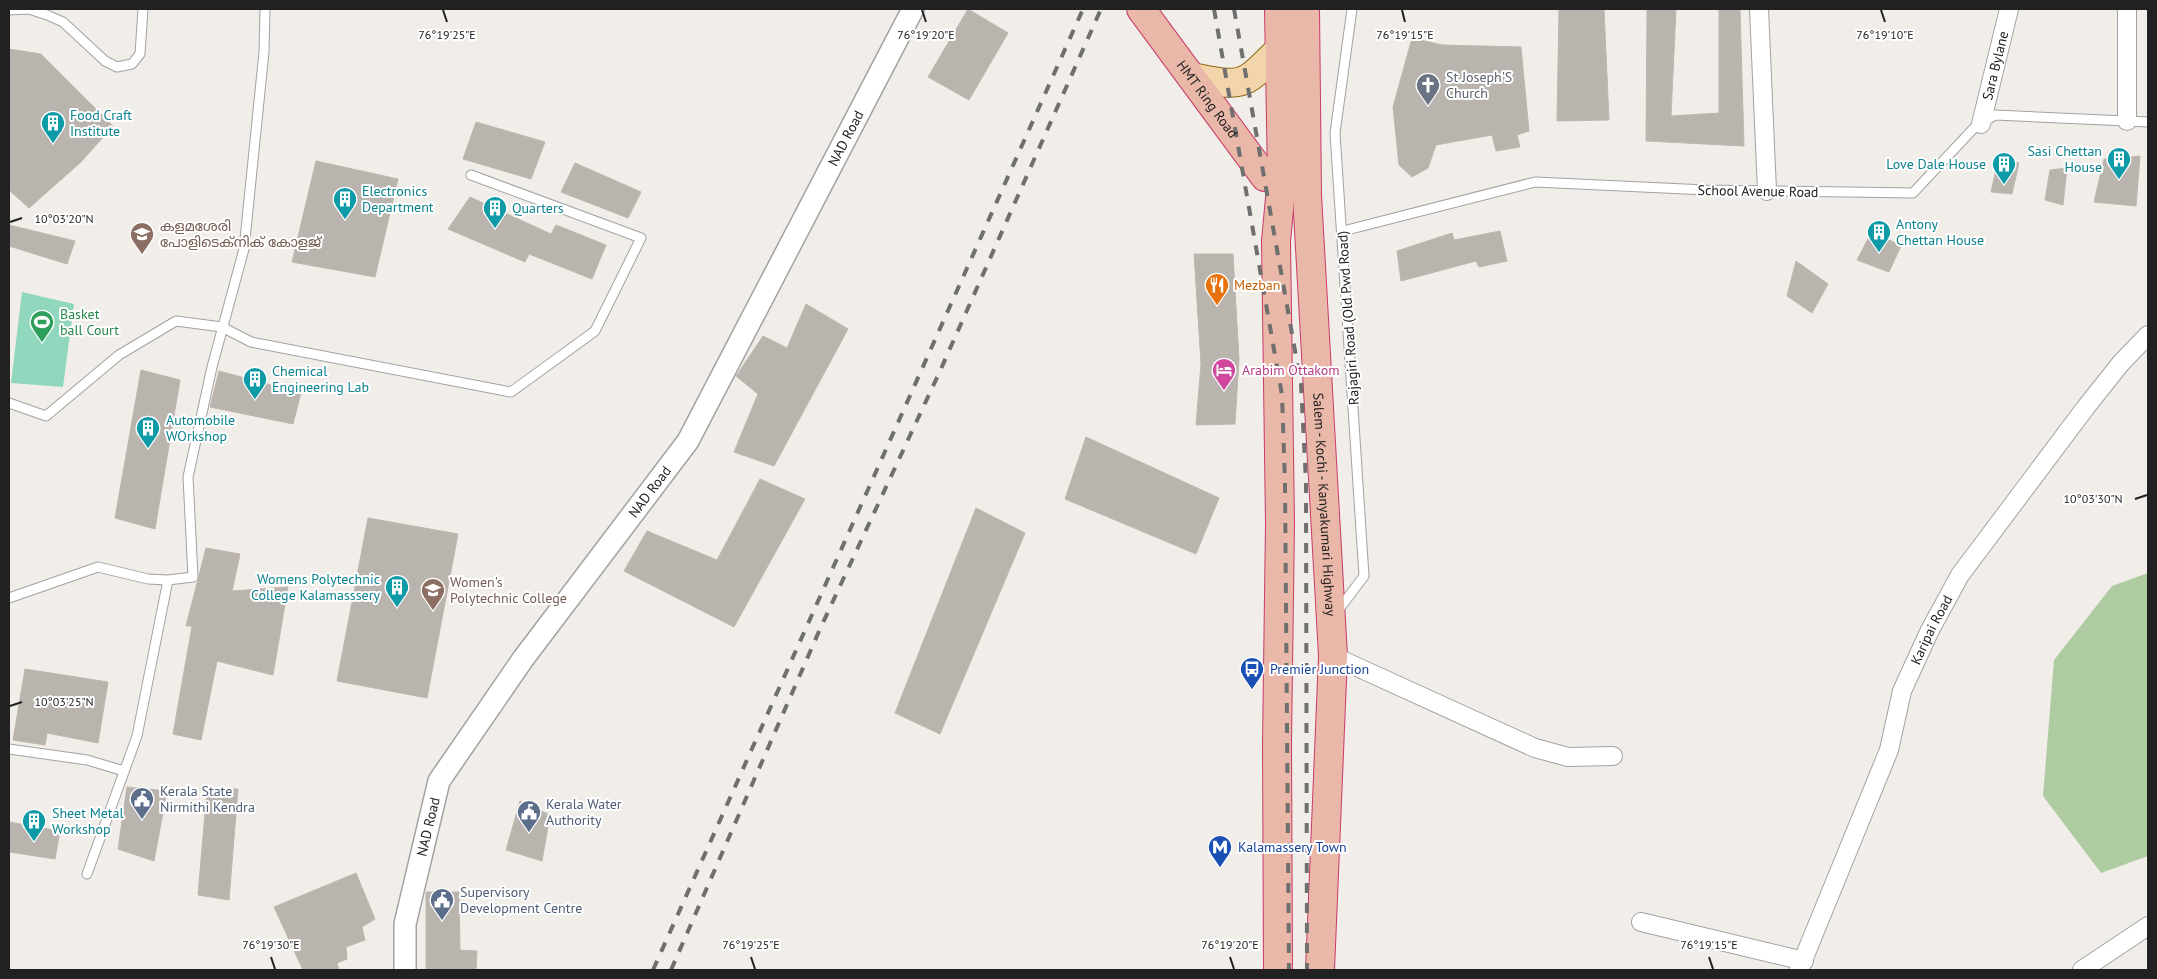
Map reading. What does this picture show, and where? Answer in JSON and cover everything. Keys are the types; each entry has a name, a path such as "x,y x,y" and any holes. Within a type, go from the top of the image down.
{"highway":[{"name":"HMT Ring Road","path":"1141,9 1265,177 1282,177"},
{"path":"1278,970 1277,742 1280,524 1276,241 1282,177 1279,9"},
{"name":"Salem - Kochi - Kanyakumari Highway","path":"1305,9 1307,195 1333,656 1320,970"},
{"path":"1282,112 1306,131"}],"main road":[{"path":"1192,77 1229,83 1245,81 1280,49"}],"street":[{"name":"NAD Road","path":"405,970 405,924 439,781 523,659 688,440 913,9"},
{"path":"1759,9 1767,191"},
{"name":"Sara Bylane","path":"1981,124 2009,9"},
{"path":"2127,9 2127,122"},
{"name":"Karipai Road","path":"1801,966 1890,750 1902,691 1930,630 1960,574 2086,407 2121,363 2148,335"},
{"path":"1333,656 1535,748 1568,756 1613,756"},
{"path":"1641,922 1801,966"},
{"path":"2082,970 2148,926"}],"lane":[{"path":"9,10 29,9 63,22 105,61 117,67 132,64 140,54 143,9"},
{"path":"9,598 98,567 148,579 168,580 193,577 188,477 212,367 244,249 264,52 265,9"},
{"name":"Rajagiri Road (Old Pwd Road)","path":"1332,618 1364,576 1343,231 1335,133 1352,9"},
{"name":"School Avenue Road","path":"1343,231 1535,182 1767,191 1913,194 1974,128 1995,115 2148,122"},
{"path":"9,403 46,416 119,354 176,321 222,327 252,342 511,392 595,331 641,238 471,176"},
{"path":"87,874 137,736 168,580"},
{"path":"9,749 87,760 124,771"}],"green space":[{"name":"Basket ball Court","path":"22,292 74,304 63,387 11,383"},
{"path":"2148,573 2148,856 2101,873 2043,796 2054,660 2112,586"}],"building":[{"path":"968,9 1008,33 969,100 928,77"},
{"path":"1559,9 1604,9 1609,120 1557,121"},
{"path":"1647,9 1676,9 1671,116 1719,113 1719,9 1740,9 1744,146 1646,141"},
{"path":"1412,38 1442,45 1521,47 1529,131 1517,135 1520,147 1496,151 1492,135 1436,145 1428,168 1412,177 1399,165 1393,107"},
{"name":"Food Craft Institute","path":"9,49 41,54 113,126 81,162 29,208 9,190"},
{"path":"476,122 545,142 531,179 463,159"},
{"name":"Sasi Chettan House","path":"2140,156 2136,206 2094,202 2104,159"},
{"name":"Electronics Department","path":"316,161 398,179 375,277 292,262"},
{"name":"Love Dale House","path":"1998,161 2019,163 2012,194 1991,192"},
{"path":"575,163 641,192 628,218 561,192"},
{"path":"2067,168 2063,205 2045,200 2050,170"},
{"path":"470,197 551,234 556,225 606,245 592,279 529,254 525,262 448,229"},
{"path":"9,225 75,241 67,264 9,246"},
{"path":"1500,231 1507,261 1479,267 1476,261 1401,281 1397,251 1452,233 1454,240"},
{"name":"Antony Chettan House","path":"1872,231 1901,246 1889,272 1857,260"},
{"name":"Mezban","path":"1194,254 1233,254 1239,359 1235,424 1196,425 1201,364"},
{"path":"1796,261 1828,284 1812,313 1787,296"},
{"path":"806,304 848,329 774,466 734,452 758,394 736,376 763,336 787,348"},
{"name":"Automobile WOrkshop","path":"141,370 180,380 155,529 115,518"},
{"name":"Chemical Engineering Lab","path":"219,371 301,393 293,424 210,407"},
{"path":"1086,437 1219,498 1196,554 1065,499"},
{"path":"760,479 805,499 734,627 624,571 647,531 717,560"},
{"path":"976,508 1025,533 940,734 895,713"},
{"name":"Womens Polytechnic College Kalamasssery","path":"368,518 458,534 427,698 337,681"},
{"path":"206,548 240,554 232,591 288,587 273,675 217,661 201,740 173,734 192,626 186,626"},
{"path":"25,669 108,682 98,743 47,733 45,745 13,740"},
{"name":"Kerala State Nirmithi Kendra","path":"127,787 167,791 154,861 118,849"},
{"path":"207,789 238,789 229,900 198,895"},
{"name":"Kerala Water Authority","path":"520,801 550,815 542,861 506,850"},
{"name":"Sheet Metal Workshop","path":"9,822 60,831 55,859 9,852"},
{"path":"356,873 375,919 362,927 365,940 346,947 347,959 337,963 339,970 303,970 274,907"},
{"name":"Supervisory Development Centre","path":"426,892 459,892 460,950 477,951 476,970 426,970"}],"railway":[{"path":"653,970 1083,9"},
{"path":"671,970 820,629 940,371 1101,9"},
{"path":"1214,9 1282,395 1285,483 1289,970"},
{"path":"1234,9 1301,384 1306,482 1307,970"}],"place":[{"name":"St Joseph'S Church","path":"1428,106"},
{"name":"Food Craft Institute","path":"53,144"},
{"name":"Sasi Chettan House","path":"2119,180"},
{"name":"Love Dale House","path":"2004,185"},
{"name":"Electronics Department","path":"345,220"},
{"name":"Quarters","path":"495,229"},
{"name":"Antony Chettan House","path":"1879,253"},
{"name":"കളമശേരി പോളിടെക്നിക് കോളജ്","path":"142,255"},
{"name":"Mezban","path":"1217,306"},
{"name":"Basket ball Court","path":"42,343"},
{"name":"Arabim Ottakom","path":"1224,391"},
{"name":"Chemical Engineering Lab","path":"255,400"},
{"name":"Automobile WOrkshop","path":"148,449"},
{"name":"Womens Polytechnic College Kalamasssery","path":"397,608"},
{"name":"Women's Polytechnic College","path":"433,611"},
{"name":"Premier Junction","path":"1252,690"},
{"name":"Kerala State Nirmithi Kendra","path":"142,820"},
{"name":"Kerala Water Authority","path":"529,833"},
{"name":"Sheet Metal Workshop","path":"34,842"},
{"name":"Kalamassery Town","path":"1220,868"},
{"name":"Supervisory Development Centre","path":"442,921"}]}
